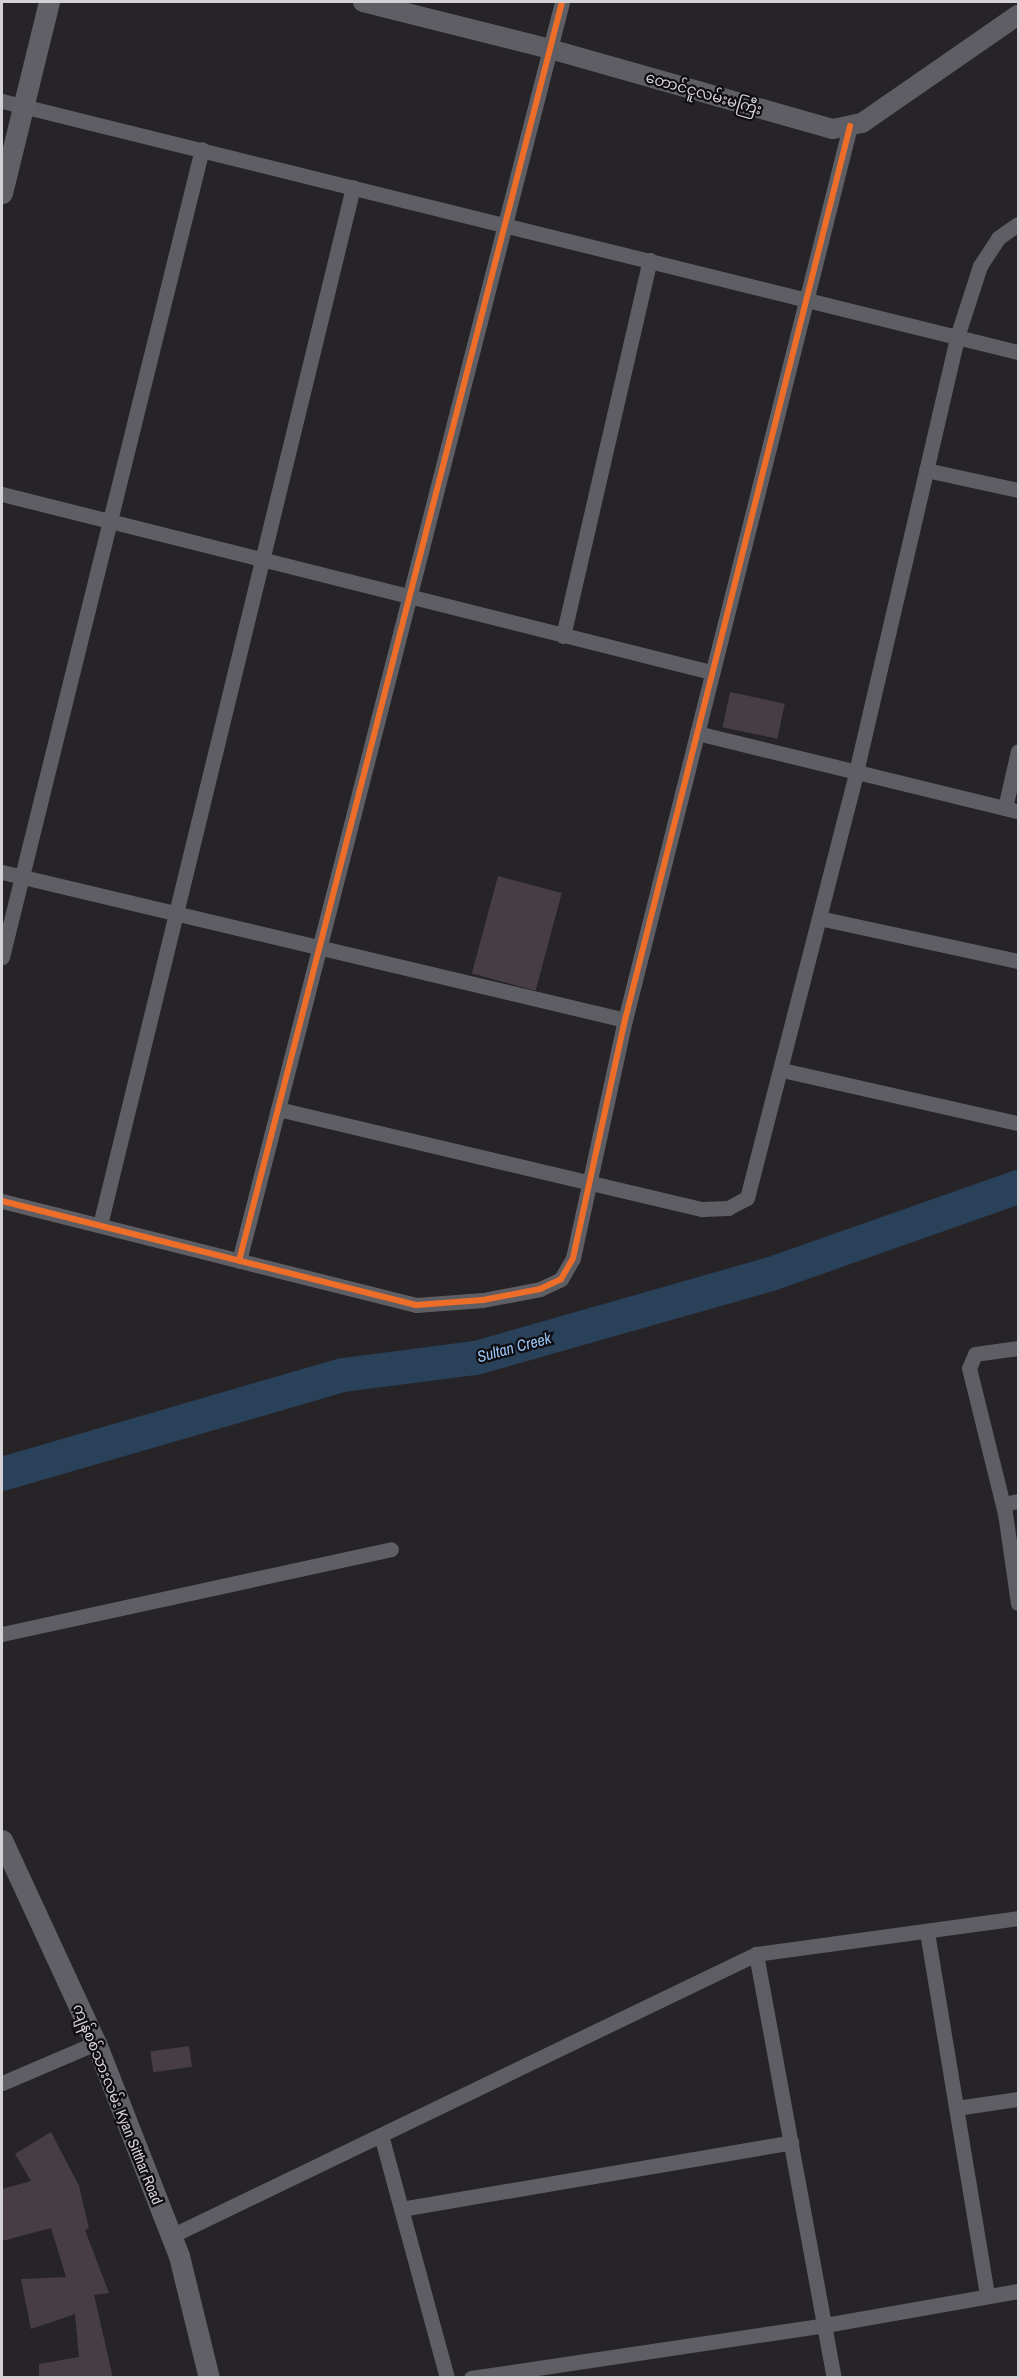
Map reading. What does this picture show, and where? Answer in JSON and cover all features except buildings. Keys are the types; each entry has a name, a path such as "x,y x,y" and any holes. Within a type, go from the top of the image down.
{"main road":[{"path":"2,194 49,2"},
{"name":"ကျန်စစ်သားလမ်း Kyan Sitthar Road","path":"2,1840 96,2043 171,2236 209,2378"}],"street":[{"name":"တောင်ငူလမ်းမကြီး","path":"363,2 550,49 833,129 862,123 1018,15"},
{"path":"239,1261 562,2"},
{"path":"2,101 1018,352"},
{"path":"2,1201 416,1305 483,1300 540,1289 561,1279 573,1258 625,1020 711,672 809,300 850,126"},
{"path":"2,957 202,149"},
{"path":"99,1226 353,187"},
{"path":"278,1109 702,1209 728,1208 747,1198 782,1070 856,772 957,337 980,266 998,238 1018,224"},
{"path":"563,636 650,260"},
{"path":"926,470 1018,490"},
{"path":"2,494 711,672"},
{"path":"697,733 1012,809 1018,751"},
{"path":"2,872 625,1020"},
{"path":"819,918 1018,961"},
{"path":"782,1070 1018,1123"},
{"path":"1018,1348 975,1354 969,1368 1003,1504 1018,1597"},
{"path":"1003,1504 1018,1502"},
{"path":"2,1634 391,1549"},
{"path":"171,2236 756,1954 1018,1918"},
{"path":"927,1932 987,2296"},
{"path":"756,1954 834,2378"},
{"path":"2,2083 96,2043"},
{"path":"956,2108 1018,2099"},
{"path":"381,2135 447,2378"},
{"path":"401,2209 791,2142"},
{"path":"471,2378 825,2325 1018,2291"}],"waterway":[{"name":"Sultan Creek","path":"2,1474 343,1375 476,1358 771,1274 1018,1187"}],"cycle path":[{"path":"239,1261 562,2"},
{"path":"2,1201 416,1305 483,1300 540,1289 561,1279 573,1258 625,1020 850,126"}]}
